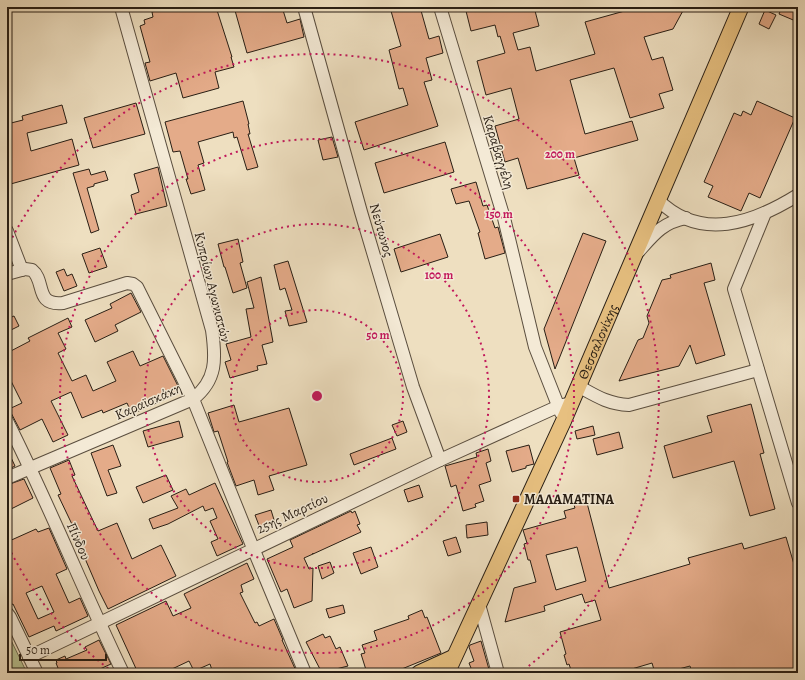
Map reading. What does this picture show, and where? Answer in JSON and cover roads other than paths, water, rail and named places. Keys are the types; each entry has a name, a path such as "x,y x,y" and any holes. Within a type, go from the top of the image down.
{"main road":[{"name":"Θεσσαλονίκης","path":"447,673 479,604 564,409 578,386 742,7"},
{"path":"419,673 454,657"}],"street":[{"name":"Κυπρίων Αγωνιστών","path":"121,7 212,330 214,348 212,375 202,392 193,400"},
{"name":"Νεύτωνος","path":"304,7 361,212 410,380 440,460"},
{"name":"Καραβαγγέλη","path":"440,7 504,218 535,347 564,409"},
{"path":"658,200 673,213 700,224 714,226 749,220 798,195"},
{"path":"765,213 734,289 798,503"},
{"path":"634,258 650,239 667,223 686,218"},
{"path":"7,231 22,270 7,274"},
{"name":"Καραϊσκάκη","path":"7,478 193,400 135,285 127,283 63,303 52,303 42,294 35,272 29,269 22,270"},
{"path":"578,386 606,401 617,404 629,404 758,370"},
{"path":"193,400 305,673"},
{"name":"25ης Μαρτίου","path":"29,657 253,548 440,460 564,409"},
{"name":"Πίνδου","path":"7,421 31,468 99,624 123,673"},
{"path":"479,604 498,673"},
{"path":"7,613 10,616 37,673"}],"place":[{"name":"ΜΑΛΑΜΑΤΙΝΑ","path":"516,499"}]}
